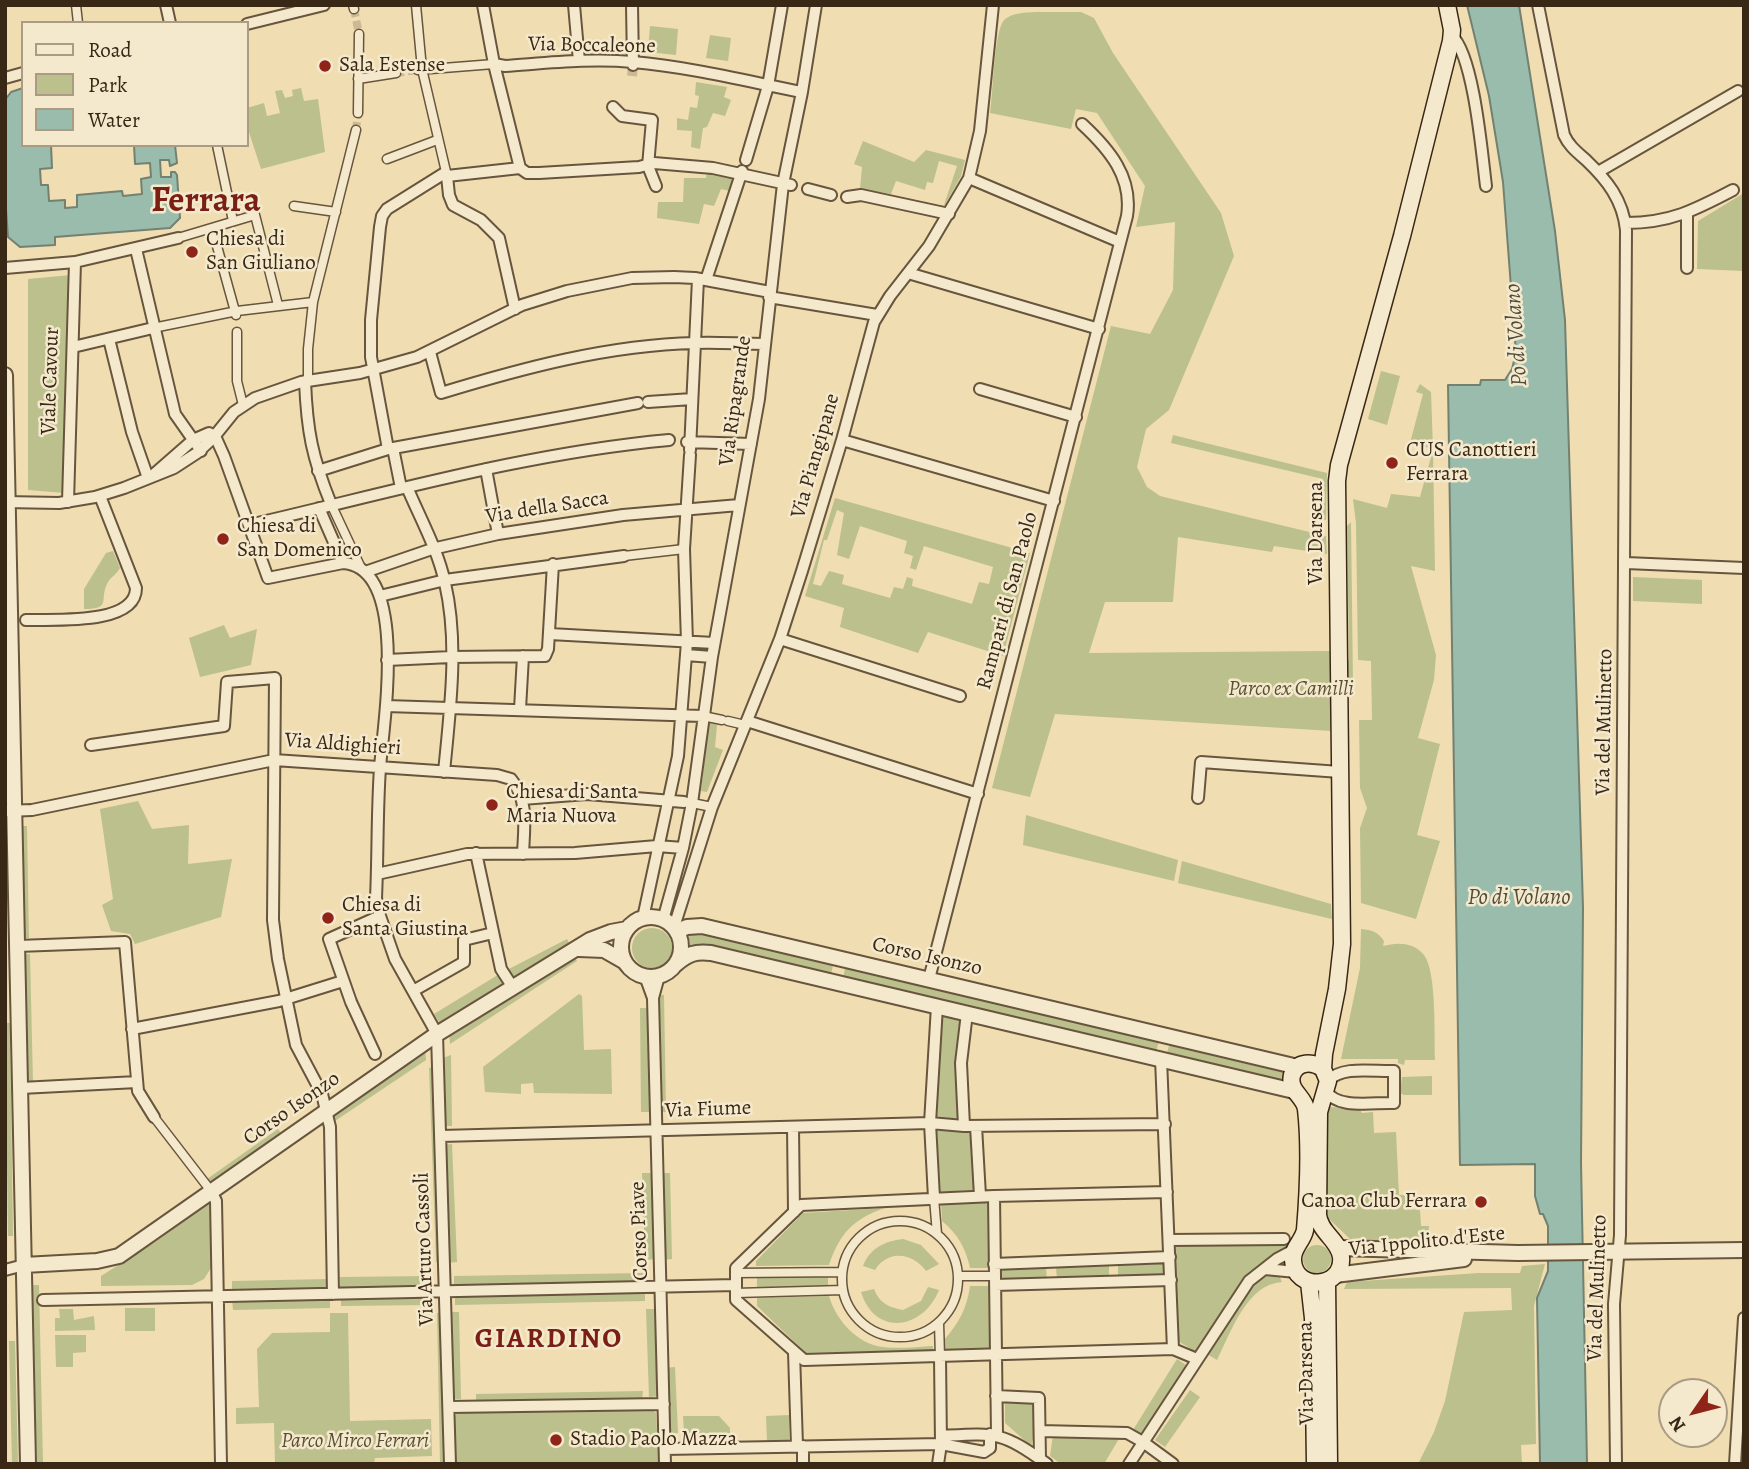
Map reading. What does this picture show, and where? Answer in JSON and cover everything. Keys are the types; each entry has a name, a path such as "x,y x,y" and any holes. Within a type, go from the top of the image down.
{"main road":[{"name":"Via Darsena","path":"1329,1464 1331,1278 1341,1263 1333,1243 1320,1225 1318,1215 1318,1131 1326,1080 1325,1043 1341,958 1336,500 1338,473 1407,218 1452,36 1447,5"},
{"path":"1302,1065 1325,1043"},
{"name":"Via Darsena","path":"1302,1065 1292,1076 1306,1111 1306,1222 1294,1243 1293,1263 1303,1277 1313,1318 1315,1464"},
{"path":"1298,1094 1316,1098 1326,1080 1318,1065 1302,1065"},
{"path":"1294,1243 1315,1235 1333,1243"},
{"path":"1303,1277 1318,1284 1331,1278"}],"street":[{"path":"248,24 324,5"},
{"path":"416,5 420,69 450,198 453,205 481,220 499,238 515,309"},
{"path":"483,5 494,64 520,169"},
{"path":"574,5 579,61"},
{"path":"632,5 632,64"},
{"path":"643,918 678,756 687,642 684,549 693,342 702,280 743,168 768,86 782,5"},
{"name":"Via Ripagrande","path":"683,848 712,657 751,444 769,294 816,5"},
{"name":"Via Piangipane","path":"671,926 712,807 780,639 842,440 866,346 877,315 949,214 969,178 980,131 993,5"},
{"name":"Via del Mulinetto","path":"1538,5 1564,135 1572,148 1598,172 1616,195 1626,223 1626,563 1619,1252 1614,1304 1616,1464"},
{"path":"358,113 359,34"},
{"name":"Via Darsena","path":"1452,36 1461,48 1471,85 1486,186"},
{"name":"Via Boccaleone","path":"420,69 579,61 632,64 676,68 802,92"},
{"path":"358,79 396,73"},
{"path":"1598,172 1738,91"},
{"path":"613,107 620,115 635,114 652,120 648,166 656,186"},
{"name":"Rampari di San Paolo","path":"932,980 1099,329 1129,201 1124,178 1110,155 1082,124"},
{"path":"356,130 313,302 307,381 309,434 317,471 331,504 363,570 380,596 387,636 387,660 376,898 395,959 437,1034"},
{"path":"387,159 437,140"},
{"path":"217,147 233,221"},
{"path":"444,772 451,656 449,603 445,580 404,488 391,449 373,370 371,323 382,216 390,207 443,174 447,176 520,169 527,173 539,173 648,166 654,163 743,168 787,184"},
{"path":"969,178 1120,242"},
{"path":"808,189 831,195"},
{"path":"1626,223 1661,221 1687,214 1733,190"},
{"path":"847,197 861,195 949,214"},
{"path":"294,206 336,212"},
{"path":"1687,214 1687,268"},
{"path":"5,268 75,262 136,249 255,215 278,305"},
{"path":"212,228 237,313"},
{"path":"136,249 176,414 200,451"},
{"name":"Viale Cavour","path":"68,502 75,262"},
{"path":"908,273 1099,329"},
{"path":"7,502 68,502 100,495 174,468 200,451 243,405 269,392 307,381 373,370 430,352 515,309 567,291 619,280 702,280 877,315"},
{"path":"73,347 153,328 278,305 313,302"},
{"path":"237,332 237,381 243,405"},
{"path":"109,339 132,432 150,476"},
{"path":"430,352 441,393 526,368 629,349 693,342 765,344"},
{"name":"Viale Cavour","path":"5,374 10,811 18,946 28,1464"},
{"path":"980,388 1076,417"},
{"path":"317,471 391,449 643,402 692,399"},
{"path":"150,476 193,440 209,433 215,436 222,452 268,578 343,563 351,563 363,570"},
{"path":"249,525 486,469 669,440"},
{"path":"842,440 1054,500"},
{"path":"689,447 751,444"},
{"path":"200,451 214,447 222,452"},
{"path":"486,469 498,534"},
{"path":"26,620 95,618 123,610 134,598 136,588 100,495"},
{"name":"Via della Sacca","path":"363,570 432,549 498,534 587,520 739,505"},
{"path":"319,508 343,563"},
{"path":"380,596 445,580 684,549"},
{"path":"1626,563 1744,568"},
{"path":"387,660 547,655 553,564"},
{"path":"550,634 715,643"},
{"path":"780,639 960,696"},
{"path":"686,655 712,657"},
{"path":"520,709 523,656"},
{"path":"91,745 224,726 227,682 275,678 273,909 278,959 296,1045 323,1094 330,1127 333,1294"},
{"path":"386,706 703,716 746,723 978,794"},
{"name":"Via Aldighieri","path":"10,811 32,810 274,760 324,761 502,775 516,784 522,799"},
{"path":"1198,798 1201,762 1340,772"},
{"path":"523,853 522,799 587,794 688,802 712,807"},
{"path":"377,874 476,853 575,853 657,846 683,848 671,926 681,947 676,964"},
{"path":"476,853 501,969 512,986"},
{"path":"375,1054 359,1022 329,939 380,916"},
{"path":"625,962 621,943 627,929 635,921 652,917 671,926"},
{"name":"Corso Isonzo","path":"671,926 702,926 1302,1065"},
{"name":"Corso Isonzo","path":"24,1265 112,1259 437,1034 512,986 597,937 627,929"},
{"path":"413,991 464,962 464,940 493,933"},
{"path":"18,946 125,942 140,1098 216,1201 221,1464"},
{"path":"574,950 604,950 630,968 652,976 669,971 690,954 704,952 937,1009 967,1013 1161,1059 1298,1094"},
{"path":"836,983 842,960"},
{"name":"Corso Piave","path":"652,976 665,1464"},
{"path":"132,1029 285,999 344,981"},
{"path":"937,1009 930,1123 937,1234"},
{"path":"967,1013 961,1063 980,1196"},
{"name":"Via Arturo Cassoli","path":"437,1034 450,1464"},
{"path":"1168,1036 1161,1059 1173,1349"},
{"path":"1394,1071 1394,1103 1339,1102 1330,1097 1326,1080 1343,1072 1394,1071"},
{"path":"21,1088 137,1082"},
{"name":"Via Fiume","path":"440,1136 930,1123 970,1126 1165,1124"},
{"path":"793,1127 794,1212"},
{"path":"1167,1192 980,1196 801,1205 736,1268 736,1300 804,1360 1173,1349 1197,1359"},
{"path":"941,1440 986,1452 990,1448 996,1396 994,1196"},
{"path":"894,1221 909,1222 937,1234 951,1250 958,1276 954,1301 939,1323 924,1333 911,1337 881,1335 869,1329 848,1306 843,1290 842,1272 845,1258 856,1241 867,1231 894,1221"},
{"path":"1169,1240 1294,1243"},
{"path":"1129,1464 1243,1288 1254,1275 1265,1269 1294,1243"},
{"name":"Via Ippolito d'Este","path":"1333,1243 1518,1253"},
{"path":"1518,1253 1744,1250"},
{"name":"Via Ippolito d'Este","path":"1331,1278 1345,1272 1518,1253"},
{"path":"994,1275 1050,1262 1170,1257"},
{"path":"1112,1260 1113,1282"},
{"path":"1050,1262 1051,1284"},
{"path":"5,1270 24,1265"},
{"path":"1265,1269 1279,1269 1303,1277"},
{"path":"736,1273 842,1272"},
{"path":"958,1276 994,1275 1051,1284 1171,1280"},
{"path":"43,1300 661,1287 843,1290"},
{"path":"1735,1464 1740,1449 1744,1318"},
{"path":"938,1464 941,1440 939,1323"},
{"path":"794,1352 803,1464"},
{"path":"996,1396 1039,1398 1044,1461"},
{"path":"449,1412 664,1404"},
{"path":"1040,1431 1127,1433 1173,1464"},
{"path":"665,1449 941,1440 993,1434 1010,1439 1044,1461"}],"green space":[{"name":"Parco ex Camilli","path":"1036,12 1081,12 1094,18 1113,53 1221,213 1234,256 1169,410 1146,429 1137,467 1147,487 1160,496 1326,536 1327,554 1274,546 1272,552 1178,537 1173,602 1105,602 1089,653 1331,651 1332,731 1055,714 1030,797 992,788 1111,326 1150,334 1173,290 1175,222 1136,227 1145,186 1097,113 1076,109 1071,129 990,113 1001,26 1004,20 1011,16"},
{"path":"650,26 678,29 676,55 648,52"},
{"path":"710,35 731,38 728,61 706,58"},
{"path":"696,82 727,87 724,97 731,100 725,116 713,113 707,127 703,128 700,149 691,147 692,131 677,130 677,118 688,120 690,107 697,108 699,96 695,95"},
{"path":"301,88 304,101 318,99 325,152 261,169 248,129 248,108 264,103 267,116 280,113 275,91 282,90 285,98 293,96 292,90"},
{"path":"863,141 914,162 926,150 965,160 961,176 943,208 957,166 939,161 933,183 927,182 925,190 896,181 891,194 860,189 862,167 854,164"},
{"path":"707,171 735,175 730,191 721,189 714,206 704,204 699,224 657,218 658,202 683,202 684,178 706,178"},
{"path":"1744,193 1744,271 1697,269 1698,221"},
{"path":"71,275 64,493 28,490 28,279"},
{"path":"1381,371 1400,376 1387,425 1368,419"},
{"path":"1420,384 1431,392 1433,449 1410,443 1423,394 1416,392"},
{"path":"1173,435 1327,473 1326,520 1315,518 1323,479 1171,443"},
{"path":"1433,450 1435,571 1411,566 1436,655 1434,680 1418,738 1440,744 1417,835 1440,841 1416,919 1361,903 1360,828 1367,808 1360,788 1359,720 1372,720 1371,661 1358,660 1356,523 1353,499 1387,508 1391,494 1420,497"},
{"path":"835,498 1030,553 1003,656 928,632 918,653 840,627 844,608 805,596","holes":["837,510 844,513 837,555 849,559 860,526 907,541 904,553 913,556 910,568 916,570 924,546 993,567 989,584 979,582 972,604 912,586 913,579 907,577 903,589 894,587 890,598 842,584 844,575 829,571 821,586 813,584 824,540 827,540"]},
{"path":"1351,522 1353,685 1346,691 1345,661 1349,660 1347,526"},
{"path":"113,551 120,568 105,588 102,605 84,609 84,589 106,553"},
{"path":"1633,577 1702,580 1702,604 1633,601"},
{"path":"224,625 230,638 257,629 251,665 200,677 189,638"},
{"path":"708,722 717,725 715,747 723,750 707,792 701,791"},
{"path":"138,801 152,829 189,825 188,864 232,859 221,917 135,944 130,934 111,931 102,905 113,899 100,809"},
{"path":"1026,815 1178,860 1174,881 1023,845"},
{"path":"21,826 27,826 29,938 23,938"},
{"path":"1182,861 1331,904 1332,919 1178,883"},
{"path":"652,928 666,934 672,948 666,962 652,968 638,962 632,948 638,934"},
{"path":"1361,929 1377,934 1384,941 1383,946 1405,944 1424,955 1433,990 1435,1060 1405,1060 1404,1065 1398,1063 1398,1059 1341,1059 1360,968"},
{"path":"703,933 834,960 831,975 688,949 685,935"},
{"path":"567,939 571,947 513,982 505,971"},
{"path":"24,954 30,954 33,1083 28,1083"},
{"path":"573,955 577,961 450,1044 449,1030"},
{"path":"846,964 1160,1037 1156,1052 843,978"},
{"path":"501,973 507,984 441,1025 434,1014"},
{"path":"579,994 582,996 584,1050 611,1049 612,1094 534,1093 533,1083 521,1084 521,1094 485,1092 483,1067"},
{"path":"655,995 664,995 666,1112 658,1112"},
{"path":"640,1008 651,1008 653,1112 641,1112"},
{"path":"940,1015 962,1021 960,1118 935,1120"},
{"path":"5,1023 10,1023 13,1236 8,1236"},
{"path":"1170,1042 1290,1070 1287,1085 1166,1057"},
{"path":"425,1047 426,1060 332,1123 331,1111"},
{"path":"451,1055 452,1126 442,1126 440,1059"},
{"path":"437,1066 443,1262 436,1262 429,1068"},
{"path":"1432,1076 1432,1095 1400,1093 1402,1077"},
{"path":"1328,1107 1359,1108 1362,1113 1373,1112 1374,1133 1396,1132 1399,1195 1407,1195 1409,1209 1420,1210 1421,1226 1429,1226 1428,1240 1351,1240 1325,1215"},
{"path":"278,1129 283,1136 212,1186 207,1179"},
{"path":"970,1130 974,1190 940,1192 937,1131"},
{"path":"452,1144 457,1262 446,1263 442,1145"},
{"path":"642,1173 653,1173 655,1259 645,1260"},
{"path":"660,1173 670,1173 672,1259 662,1260"},
{"path":"979,1200 989,1205 990,1268 970,1268 960,1242 942,1221 941,1201"},
{"path":"210,1203 211,1268 204,1279 192,1285 101,1286 101,1276"},
{"path":"885,1208 864,1217 849,1229 838,1244 829,1265 756,1266 756,1261 803,1213"},
{"path":"903,1239 921,1245 939,1264 926,1271 908,1257 893,1256 880,1263 875,1270 863,1266 879,1246"},
{"path":"1293,1240 1289,1251 1249,1272 1196,1352 1178,1341 1174,1241"},
{"path":"1317,1245 1327,1249 1331,1259 1327,1269 1317,1273 1307,1269 1303,1259 1307,1249"},
{"path":"1166,1262 1167,1275 1118,1276 1118,1263"},
{"path":"1109,1264 1109,1277 1057,1279 1056,1267"},
{"path":"1545,1264 1534,1306 1536,1444 1521,1445 1522,1464 1418,1464 1434,1432 1445,1401 1464,1312 1512,1310 1511,1288 1344,1289 1347,1282 1479,1273 1520,1273 1522,1266"},
{"path":"1046,1267 1047,1280 1001,1281 1000,1268"},
{"path":"644,1273 644,1284 454,1288 454,1276"},
{"path":"1278,1273 1282,1282 1259,1291 1250,1300 1234,1324 1217,1360 1207,1354 1251,1286 1264,1274"},
{"path":"828,1274 828,1286 757,1288 757,1275"},
{"path":"429,1276 429,1287 340,1288 340,1277"},
{"path":"329,1279 330,1290 232,1292 232,1281"},
{"path":"32,1285 39,1285 43,1464 36,1464"},
{"path":"970,1286 990,1286 990,1351 944,1352 944,1340 962,1315"},
{"path":"928,1287 939,1290 932,1303 922,1314 899,1323 888,1322 877,1316 861,1292 874,1289 886,1304 903,1310 921,1301"},
{"path":"645,1290 645,1301 455,1305 455,1293"},
{"path":"430,1295 430,1305 341,1306 341,1296"},
{"path":"829,1296 842,1322 865,1341 889,1348 933,1346 933,1352 806,1353 757,1306 757,1298"},
{"path":"330,1297 330,1308 233,1310 232,1299"},
{"path":"125,1308 155,1308 155,1331 125,1331"},
{"path":"59,1309 73,1309 74,1320 94,1316 95,1330 55,1331 55,1318 60,1318"},
{"path":"646,1309 657,1309 660,1396 649,1397"},
{"path":"445,1312 448,1464 440,1464 437,1313"},
{"path":"448,1312 459,1312 461,1399 451,1399"},
{"name":"Parco Mirco Ferrari","path":"330,1313 348,1313 350,1421 431,1419 432,1456 375,1458 374,1464 275,1464 274,1423 236,1424 236,1408 259,1407 257,1349 272,1333 330,1332"},
{"path":"55,1335 86,1335 86,1352 73,1353 73,1367 56,1367"},
{"path":"9,1341 15,1341 18,1464 12,1464"},
{"path":"1177,1359 1186,1365 1142,1436 1133,1430"},
{"path":"675,1367 678,1433 667,1433 665,1368"},
{"path":"1190,1390 1200,1397 1165,1447 1155,1440"},
{"path":"643,1391 642,1400 476,1403 476,1394"},
{"path":"1005,1403 1035,1404 1035,1431 1031,1446 1005,1423"},
{"name":"Stadio Paolo Mazza","path":"650,1407 656,1413 659,1464 455,1464 454,1417 459,1411"},
{"path":"789,1415 789,1440 767,1441 766,1416"},
{"path":"683,1416 719,1416 730,1428 730,1433 684,1433"},
{"path":"1053,1435 1120,1437 1104,1464 1061,1464 1050,1456"}],"water":[{"name":"Po di Volano","path":"1467,5 1519,5 1555,231 1565,320 1583,908 1581,1163 1587,1464 1540,1464 1537,1298 1548,1271 1548,1226 1543,1214 1540,1214 1535,1196 1535,1164 1460,1165 1448,385 1480,385 1481,380 1505,380 1512,369 1516,353 1503,182 1489,96"},
{"path":"21,89 21,147 51,147 52,168 40,169 41,185 48,185 49,201 65,200 65,208 77,207 77,195 122,191 123,196 142,194 141,179 151,177 150,163 135,164 134,147 175,147 177,163 170,166 169,160 160,160 161,177 171,177 171,172 177,175 180,218 170,228 55,237 55,245 20,247 8,237 5,195 5,100 11,92"}],"tunnel":[{"path":"354,9 359,34"},
{"path":"632,76 633,65"},
{"path":"396,73 418,70"},
{"path":"356,130 358,113"}],"place":[{"name":"Sala Estense","path":"325,66"},
{"name":"Chiesa di San Giuliano","path":"192,252"},
{"name":"CUS Canottieri Ferrara","path":"1392,463"},
{"name":"Chiesa di San Domenico","path":"223,539"},
{"name":"Chiesa di Santa Maria Nuova","path":"492,805"},
{"name":"Chiesa di Santa Giustina","path":"328,918"},
{"name":"Canoa Club Ferrara","path":"1481,1202"},
{"name":"Stadio Paolo Mazza","path":"556,1440"}],"district":[{"name":"Ferrara","path":"206,202"},
{"name":"GIARDINO","path":"549,1340"}]}
